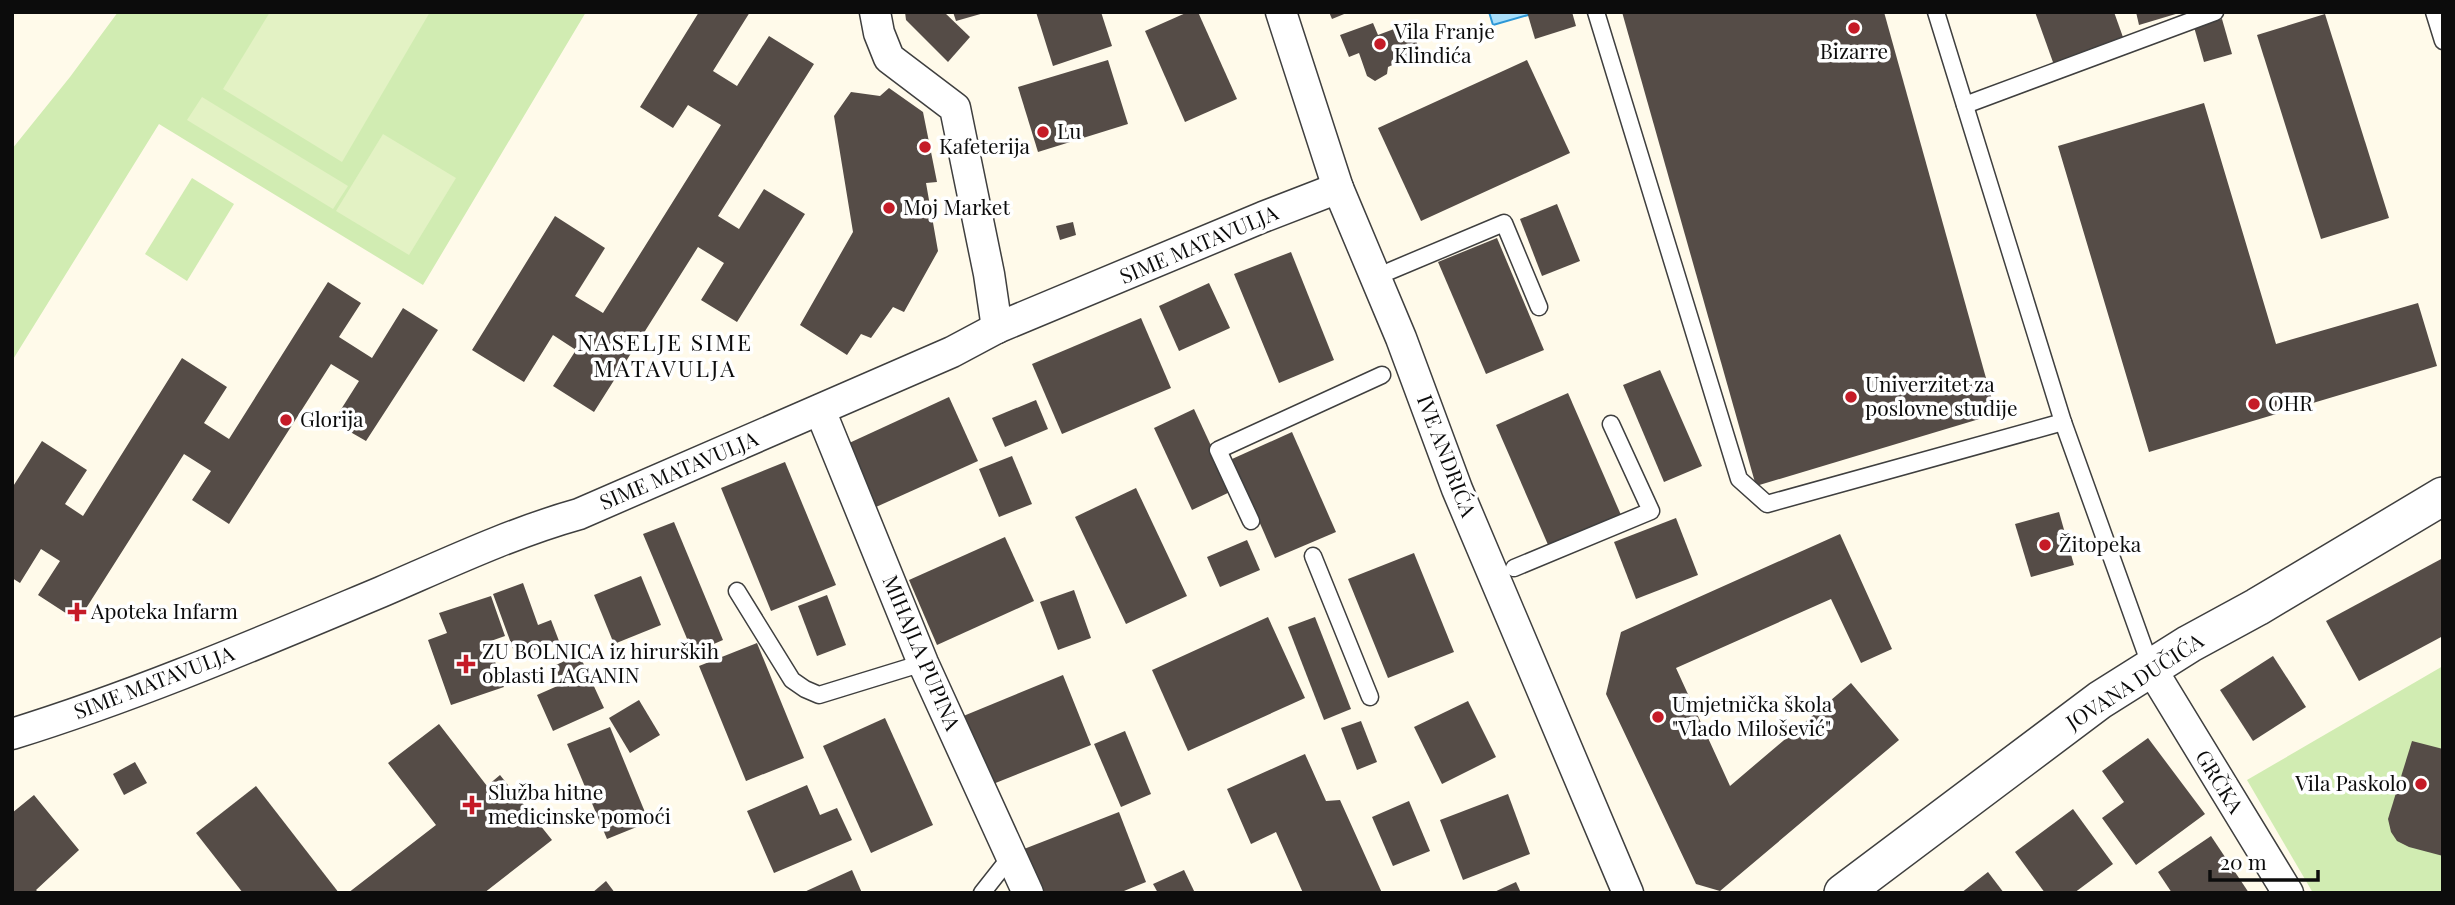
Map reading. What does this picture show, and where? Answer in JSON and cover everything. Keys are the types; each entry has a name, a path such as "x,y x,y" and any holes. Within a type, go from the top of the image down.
{"street":[{"path":"875,12 879,33 889,58 955,108 989,274 997,328"},
{"name":"IVE ANDRIĆA","path":"1281,12 1338,188 1401,338 1457,489 1628,893"},
{"name":"SIME MATAVULJA","path":"12,734 118,698 537,526 579,514 613,500 952,352 997,328 1338,188"},
{"name":"MIHAJLA PUPINA","path":"820,410 923,663 1027,893"},
{"name":"JOVANA DUČIĆA","path":"1843,893 2100,700 2189,644 2257,607 2443,496"},
{"name":"GRČKA","path":"2151,670 2288,893"}],"lane":[{"path":"1596,12 1739,479 1767,504 2063,422"},
{"path":"1936,12 2063,422 2151,670"},
{"path":"1965,105 2216,12"},
{"path":"2434,12 2443,41"},
{"path":"1390,271 1504,223 1539,307"},
{"path":"1251,522 1218,450 1382,375"},
{"path":"1514,568 1651,511 1611,424"},
{"path":"1313,556 1370,697"},
{"path":"737,591 792,680 819,695 923,663"},
{"path":"982,893 1012,855"}],"green space":[{"path":"118,12 586,12 423,285 159,124 12,361 12,149"},
{"path":"270,12 430,12 342,162 223,89"},
{"path":"202,97 348,186 333,209 187,120"},
{"path":"383,134 456,178 409,255 336,211"},
{"path":"192,178 234,204 187,281 145,254"},
{"path":"2443,666 2443,893 2313,893 2247,780"}],"water":[{"path":"1489,12 1527,12 1528,15 1493,25"}],"building":[{"path":"699,12 750,12 713,71 737,86 769,36 814,64 718,216 739,229 764,189 805,214 737,322 701,300 724,263 698,247 594,412 553,386 576,350 553,335 524,382 472,350 555,216 605,248 575,296 603,313 721,125 688,105 673,128 640,107"},
{"path":"905,12 944,12 970,37 948,62 906,20"},
{"path":"953,12 984,12 984,13 956,21"},
{"path":"1036,12 1101,12 1112,46 1053,66"},
{"path":"1188,12 1198,12 1237,99 1185,122 1145,31"},
{"path":"1329,12 1349,12 1332,19"},
{"path":"1527,12 1572,12 1576,26 1535,39"},
{"path":"1622,12 1884,12 1996,414 1756,486"},
{"path":"2035,12 2114,12 2124,40 2054,65"},
{"path":"2136,12 2178,12 2179,13 2139,25"},
{"path":"2325,14 2389,218 2321,239 2257,35"},
{"path":"2222,19 2232,54 2204,62 2194,27"},
{"name":"Vila Franje Klindića","path":"1373,23 1378,35 1410,23 1420,52 1388,67 1387,74 1375,81 1367,76 1359,53 1349,57 1340,35"},
{"path":"1108,60 1128,124 1038,152 1018,87"},
{"path":"1527,60 1570,153 1421,221 1378,128"},
{"name":"Moj Market","path":"889,88 923,112 937,182 926,183 938,251 904,312 893,307 871,338 861,334 847,355 800,325 853,232 834,116 851,92 880,96"},
{"path":"2204,103 2276,344 2418,303 2437,366 2149,452 2058,146"},
{"path":"1557,204 1580,261 1542,276 1520,219"},
{"path":"1073,222 1076,235 1060,240 1056,226"},
{"path":"1497,238 1544,350 1486,374 1438,262"},
{"path":"1291,252 1334,360 1279,383 1234,274"},
{"path":"328,282 361,303 339,337 372,358 403,308 438,330 366,441 333,422 359,381 331,364 229,524 192,500 211,471 184,454 78,621 38,595 60,561 41,549 20,583 12,578 12,488 42,441 87,470 65,504 83,516 182,358 227,387 204,423 229,439"},
{"path":"1209,283 1230,328 1179,351 1159,306"},
{"path":"1141,318 1171,388 1062,434 1032,364"},
{"path":"1660,370 1702,466 1664,482 1623,385"},
{"path":"1568,393 1621,515 1549,547 1496,425"},
{"path":"949,397 978,461 876,507 847,444"},
{"path":"1036,400 1048,429 1005,447 992,418"},
{"path":"1194,409 1232,491 1192,510 1154,428"},
{"path":"1292,432 1336,532 1275,558 1232,459"},
{"path":"1012,456 1032,504 999,517 979,469"},
{"path":"785,462 836,585 771,611 721,488"},
{"path":"1136,488 1187,596 1126,624 1075,517"},
{"name":"Žitopeka","path":"2059,512 2074,565 2031,577 2015,524"},
{"path":"1676,518 1698,575 1636,599 1614,542"},
{"path":"674,522 723,640 693,653 643,534"},
{"name":"Umjetnička škola \"Vlado Milošević\"","path":"1840,534 1892,649 1861,663 1831,599 1676,668 1730,786 1851,683 1899,740 1720,891 1696,884 1606,694 1621,632"},
{"path":"1005,537 1034,601 937,645 909,580"},
{"path":"1247,540 1260,570 1220,587 1207,557"},
{"path":"1414,553 1454,652 1388,678 1348,579"},
{"path":"2443,558 2443,636 2359,681 2326,621"},
{"path":"641,576 661,625 614,644 594,595"},
{"path":"523,583 538,625 551,620 559,641 516,657 493,594"},
{"path":"1074,590 1091,638 1058,650 1040,602"},
{"path":"827,595 846,645 817,656 798,606"},
{"name":"ZU BOLNICA iz hirurških oblasti LAGANIN","path":"491,596 505,636 488,642 504,687 451,705 428,640 447,633 439,613"},
{"path":"1268,617 1305,698 1188,751 1152,670"},
{"path":"1315,617 1351,709 1324,720 1288,627"},
{"path":"757,643 804,758 746,781 699,666"},
{"path":"579,654 604,708 553,731 537,695 562,684 554,666"},
{"path":"2273,656 2306,707 2253,741 2220,690"},
{"path":"1063,675 1091,745 988,786 961,717"},
{"path":"639,700 660,735 630,753 609,718"},
{"path":"1468,701 1496,757 1442,784 1414,727"},
{"path":"885,718 933,825 871,853 823,746"},
{"path":"1361,721 1377,762 1357,770 1341,728"},
{"name":"Služba hitne medicinske pomoći","path":"439,724 487,786 500,775 552,840 484,893 348,893 436,825 388,763"},
{"path":"610,727 649,822 607,839 567,744"},
{"path":"1125,731 1151,794 1121,807 1094,744"},
{"path":"2148,738 2205,814 2136,865 2102,818 2124,802 2102,771"},
{"name":"Vila Paskolo","path":"2412,741 2443,749 2443,856 2409,847 2397,841 2391,832 2388,819"},
{"path":"1305,754 1326,801 1340,800 1382,893 1303,893 1276,832 1251,844 1227,789"},
{"path":"135,762 147,783 124,795 113,774"},
{"path":"807,785 820,815 837,808 852,840 774,873 747,811"},
{"path":"256,786 339,893 243,893 196,833"},
{"path":"1508,794 1530,854 1463,880 1440,820"},
{"path":"34,795 79,850 36,890 39,893 12,893 12,813"},
{"path":"1409,801 1430,851 1393,866 1372,817"},
{"path":"2073,809 2113,864 2074,893 2045,893 2015,852"},
{"path":"1119,812 1146,882 1119,893 1041,893 1024,849"},
{"path":"2211,836 2249,893 2172,893 2158,872"},
{"path":"852,870 862,893 802,893"},
{"path":"1184,870 1195,893 1158,893 1153,884"},
{"path":"1988,872 2004,893 1961,893"},
{"path":"606,881 615,893 592,893"},
{"path":"1516,882 1521,893 1492,893"}],"place":[{"name":"Bizarre","path":"1854,28"},
{"name":"Vila Franje Klindića","path":"1380,44"},
{"name":"Lu","path":"1043,132"},
{"name":"Kafeterija","path":"925,147"},
{"name":"Moj Market","path":"889,208"},
{"name":"Univerzitet za poslovne studije","path":"1851,397"},
{"name":"OHR","path":"2254,404"},
{"name":"Glorija","path":"286,420"},
{"name":"Žitopeka","path":"2045,545"},
{"name":"Apoteka Infarm","path":"77,612"},
{"name":"ZU BOLNICA iz hirurških oblasti LAGANIN","path":"466,664"},
{"name":"Umjetnička škola \"Vlado Milošević\"","path":"1658,717"},
{"name":"Vila Paskolo","path":"2421,784"},
{"name":"Služba hitne medicinske pomoći","path":"472,805"}],"district":[{"name":"NASELJE SIME MATAVULJA","path":"665,356"}]}
